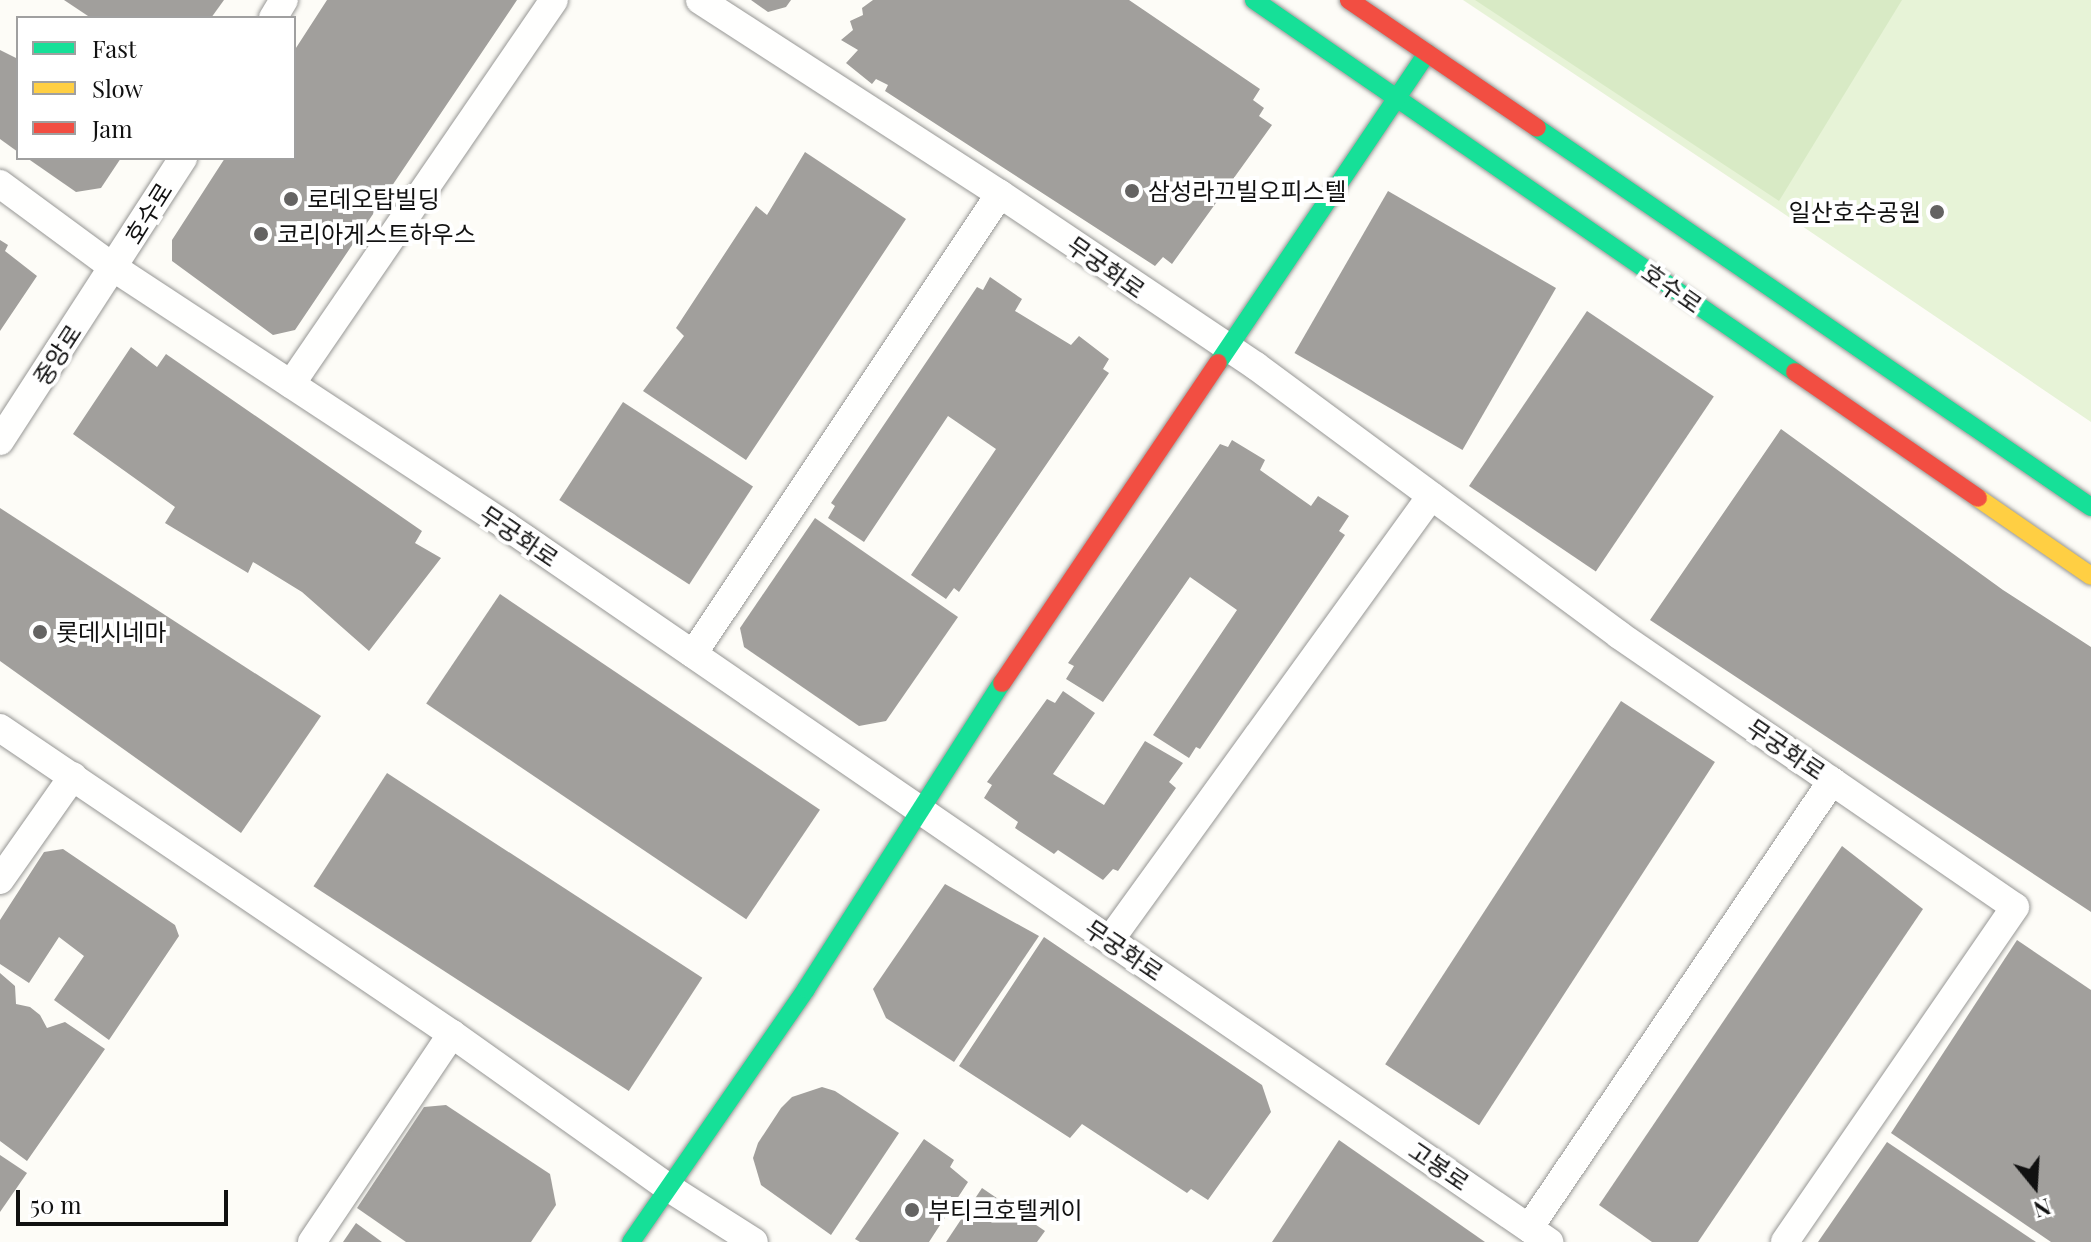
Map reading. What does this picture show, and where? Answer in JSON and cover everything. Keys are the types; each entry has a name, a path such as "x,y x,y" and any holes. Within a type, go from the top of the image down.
{"main road":[{"name":"호수로","path":"1254,0 2091,576"},
{"path":"1349,0 2091,507"},
{"path":"631,1242 666,1186 806,989 920,810 1427,53"}],"street":[{"path":"291,384 554,0"},
{"name":"무궁화로","path":"700,0 1000,194 1189,325 1230,349 1619,635 2015,907 1785,1242"},
{"name":"호수로","path":"114,268 182,160"},
{"name":"무궁화로","path":"0,184 114,268 693,654 1328,1091"},
{"path":"693,654 1000,194"},
{"name":"중앙로","path":"0,441 114,268"},
{"path":"1110,940 1431,496"},
{"path":"0,728 452,1034 666,1186 754,1242"},
{"path":"0,880 73,776"},
{"path":"1539,1235 1832,781"},
{"path":"312,1242 452,1034"},
{"name":"고봉로","path":"1328,1091 1539,1235"}],"green space":[{"name":"일산호수공원","path":"1463,0 2091,0 2091,422 1771,205"},
{"path":"1475,0 1902,0 1779,201"}],"building":[{"path":"64,0 224,0 212,16 88,16"},
{"name":"로데오탑빌딩","path":"327,0 517,0 295,330 273,335 172,261 172,240 224,160 296,160 296,48"},
{"path":"751,0 791,0 786,7 768,12"},
{"name":"삼성라끄빌오피스텔","path":"873,0 1129,0 1260,89 1253,100 1264,108 1259,116 1272,125 1172,264 1163,257 1155,266 885,91 888,85 876,79 872,84 846,63 858,50 841,40 853,30 850,21 863,15 862,8"},
{"path":"0,50 16,58 16,151 0,139"},
{"path":"805,152 906,219 746,460 643,391 684,336 676,328 756,206 767,215"},
{"path":"30,160 120,160 101,188 76,192"},
{"path":"1388,191 1556,288 1463,450 1294,353"},
{"path":"0,240 8,245 5,251 37,276 0,331"},
{"path":"990,277 1022,299 1015,311 1071,345 1079,336 1109,359 1103,369 1109,373 959,592 954,588 946,599 911,575 996,449 948,416 864,542 828,518 835,506 831,503 977,287 983,290"},
{"path":"1587,311 1714,397 1596,571 1469,486"},
{"path":"131,347 157,367 166,354 422,531 415,543 441,558 369,651 302,592 253,562 248,573 165,523 175,507 73,434"},
{"path":"623,402 753,486 689,585 559,500"},
{"path":"1781,429 2003,590 2091,647 2091,912 1650,620"},
{"path":"1232,440 1265,460 1260,470 1311,506 1318,496 1349,516 1339,531 1345,535 1200,749 1196,747 1189,758 1153,735 1237,610 1190,577 1103,702 1066,679 1074,666 1068,663 1220,444 1228,447"},
{"path":"0,508 321,716 241,833 0,661"},
{"path":"815,518 958,617 886,721 859,726 744,647 740,628"},
{"path":"500,594 820,810 746,919 426,703"},
{"path":"1063,691 1095,713 1053,774 1104,805 1145,741 1183,763 1169,782 1176,788 1118,871 1113,869 1103,880 1058,850 1054,854 1015,828 1018,822 984,798 992,785 987,782 1047,699 1055,703"},
{"path":"1621,701 1715,762 1479,1125 1385,1064"},
{"path":"387,773 702,978 629,1091 313,886"},
{"path":"1842,846 1923,909 1698,1242 1652,1242 1599,1205"},
{"path":"63,849 175,925 179,936 109,1040 54,1000 84,956 59,937 29,983 0,964 0,920 44,852"},
{"path":"945,884 1039,936 954,1062 886,1018 873,989"},
{"path":"1044,937 1262,1085 1271,1112 1208,1200 1191,1189 1187,1193 1082,1124 1070,1138 959,1066"},
{"path":"2017,940 2091,990 2091,1242 2051,1242 1891,1133"},
{"path":"0,973 15,986 16,1004 30,1007 40,1015 47,1028 65,1022 105,1049 27,1161 0,1141"},
{"path":"822,1087 835,1091 899,1133 831,1235 761,1185 753,1158 758,1143 781,1108 792,1097"},
{"path":"446,1105 550,1174 556,1205 531,1242 406,1242 357,1208 424,1107"},
{"name":"부티크호텔케이","path":"924,1139 954,1160 950,1167 968,1182 929,1242 860,1242 855,1239"},
{"path":"1339,1140 1485,1242 1272,1242"},
{"path":"1887,1142 2036,1242 1818,1242"},
{"path":"0,1155 27,1173 0,1212"},
{"path":"982,1188 1045,1231 1037,1242 946,1242"},
{"path":"356,1223 382,1242 343,1242"}],"traffic: fast":[{"path":"1254,0 1795,372"},
{"path":"1218,363 1427,53"},
{"path":"1537,128 2091,507"},
{"path":"631,1242 806,989 1002,683"}],"traffic: slow":[{"path":"1978,498 2091,576"}],"traffic: jam":[{"path":"1349,0 1537,128"},
{"path":"1002,683 1218,363"},
{"path":"1795,372 1978,498"}],"place":[{"name":"삼성라끄빌오피스텔","path":"1132,191"},
{"name":"로데오탑빌딩","path":"291,199"},
{"name":"일산호수공원","path":"1937,212"},
{"name":"코리아게스트하우스","path":"261,234"},
{"name":"롯데시네마","path":"40,632"},
{"name":"부티크호텔케이","path":"912,1210"}]}
